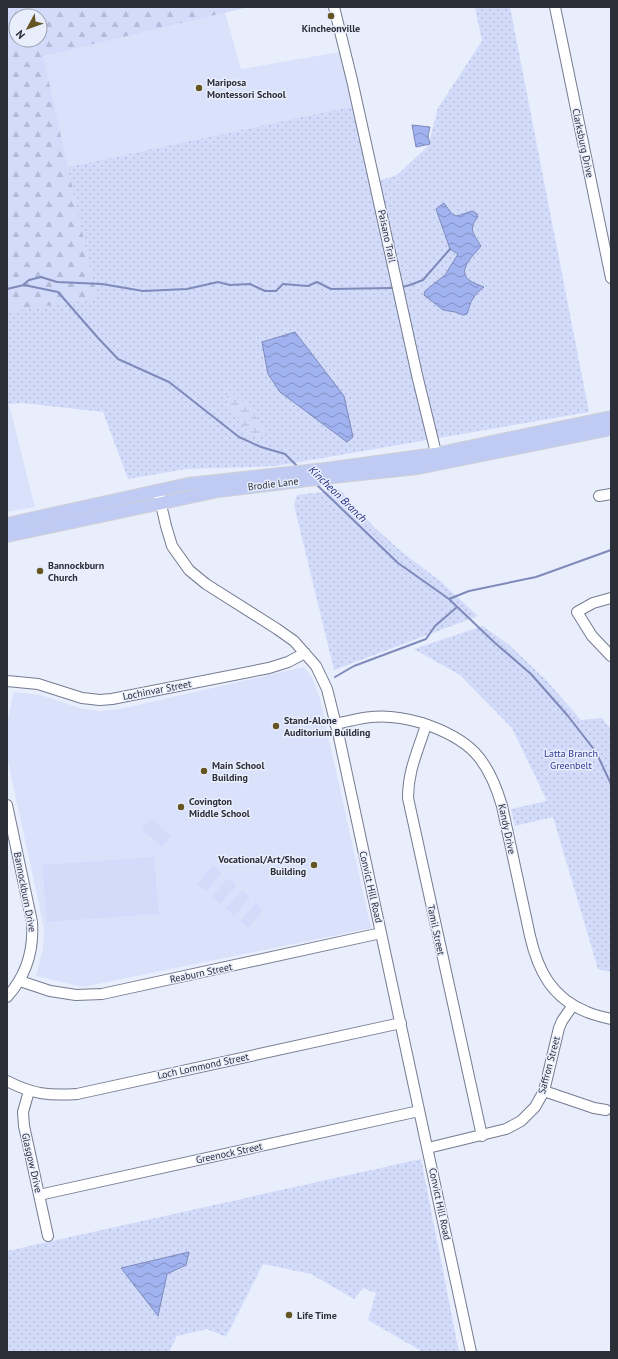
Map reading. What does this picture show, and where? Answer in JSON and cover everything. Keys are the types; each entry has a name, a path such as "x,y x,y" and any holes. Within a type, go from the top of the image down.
{"main road":[{"name":"Brodie Lane","path":"7,524 159,496 218,491 252,482 329,473 418,468 437,459 611,417"},
{"name":"Brodie Lane","path":"437,459 611,429"},
{"name":"Brodie Lane","path":"7,536 159,496"}],"street":[{"name":"Paisano Trail","path":"334,7 354,88 437,459"},
{"name":"Clarksburg Drive","path":"556,7 611,278"},
{"path":"599,496 611,494"},
{"name":"Convict Hill Road","path":"159,496 172,546 189,570 206,584 288,637 316,666 324,682 329,696 382,933 471,1352"},
{"path":"611,598 593,603 577,612 592,636 611,656"},
{"name":"Lochinvar Street","path":"7,681 38,684 82,698 100,700 112,699 269,668 288,662 305,653"},
{"name":"Kandy Drive","path":"335,724 386,716 410,719 446,732 466,744 474,751 487,768 498,790 535,955 539,966 549,983 564,999 589,1013 611,1019"},
{"name":"Tamil Street","path":"426,725 411,769 408,783 408,798 482,1136"},
{"name":"Bannockburn Drive","path":"7,805 32,922 32,946 27,966 20,981 7,997"},
{"name":"Reaburn Street","path":"20,981 50,991 76,995 102,994 382,933"},
{"name":"Saffron Street","path":"428,1148 482,1136 506,1129 521,1121 535,1107 544,1091 559,1028 573,1005"},
{"name":"Loch Lommond Street","path":"7,1081 29,1091 54,1095 77,1094 401,1023"},
{"name":"Glasgow Drive","path":"29,1091 23,1112 23,1124 48,1236"},
{"path":"544,1091 594,1108 606,1110"},
{"name":"Greenock Street","path":"39,1195 420,1111"}],"shaded area":[{"name":"Mariposa Montessori School","path":"225,12 241,69 340,52 353,106 68,167 43,56"},
{"path":"7,404 9,404 35,507 7,512"},
{"name":"Covington Middle School","path":"304,667 312,677 320,699 371,928 83,987 36,976 43,949 44,928 7,757 7,723 14,692 41,695 83,709 101,711 120,709"}],"green space":[{"path":"7,7 248,7 43,56 68,167 353,106 375,182 397,175 428,146 438,108 482,41 475,7 510,7 589,412 276,466 186,469 128,479 103,412 23,403 7,404"},
{"path":"7,7 248,7 43,56 97,298 7,312"},
{"path":"227,388 251,409 267,436 250,435 228,404"},
{"path":"340,490 374,527 403,553 439,580 478,616 334,670 294,505 297,495"},
{"name":"Latta Branch Greenbelt","path":"483,626 509,645 546,680 581,720 602,718 611,729 611,972 598,969 553,817 515,826 511,809 547,801 512,728 460,675 414,649"},
{"path":"152,819 171,836 162,847 141,829"},
{"path":"154,857 159,914 47,922 42,865"},
{"path":"213,865 222,873 206,891 197,884"},
{"path":"228,878 236,885 220,904 212,896"},
{"path":"242,890 250,898 234,916 226,909"},
{"path":"256,903 264,910 248,928 240,921"},
{"path":"421,1159 459,1352 423,1352 368,1320 376,1293 363,1288 354,1299 311,1274 263,1264 226,1337 207,1329 177,1336 169,1352 7,1352 7,1251"}],"water":[{"path":"412,125 430,127 428,136 430,144 416,147"},
{"path":"444,203 455,216 472,211 476,213 478,217 472,228 481,246 468,262 465,272 469,280 484,287 473,299 467,314 463,315 443,310 424,295 425,291 445,275 458,254 450,249 436,209"},
{"path":"295,332 344,396 353,437 347,442 280,392 268,374 262,342"},
{"path":"189,1252 186,1265 167,1274 158,1316 121,1268"}],"waterway":[{"path":"402,287 423,280 450,249"},
{"path":"24,284 29,280 41,277 57,282 102,284 143,291 187,289 218,282 230,285 250,284 265,291 276,291 283,284 308,286 317,282 331,289 393,288"},
{"name":"Kincheon Branch","path":"7,289 24,285 58,292 118,359 169,382 239,437 261,447 285,454 298,467"},
{"name":"Kincheon Branch","path":"316,484 398,563 449,599 495,643 531,674 568,716 596,752 611,784"},
{"path":"449,599 469,591 536,577 611,550"},
{"path":"335,677 354,666 426,639 435,626 457,607"}],"place":[{"name":"Kincheonville","path":"331,16"},
{"name":"Mariposa Montessori School","path":"199,88"},
{"name":"Bannockburn Church","path":"40,571"},
{"name":"Stand-Alone Auditorium Building","path":"276,726"},
{"name":"Main School Building","path":"204,771"},
{"name":"Covington Middle School","path":"181,807"},
{"name":"Vocational/Art/Shop Building","path":"314,865"},
{"name":"Life Time","path":"289,1315"}]}
